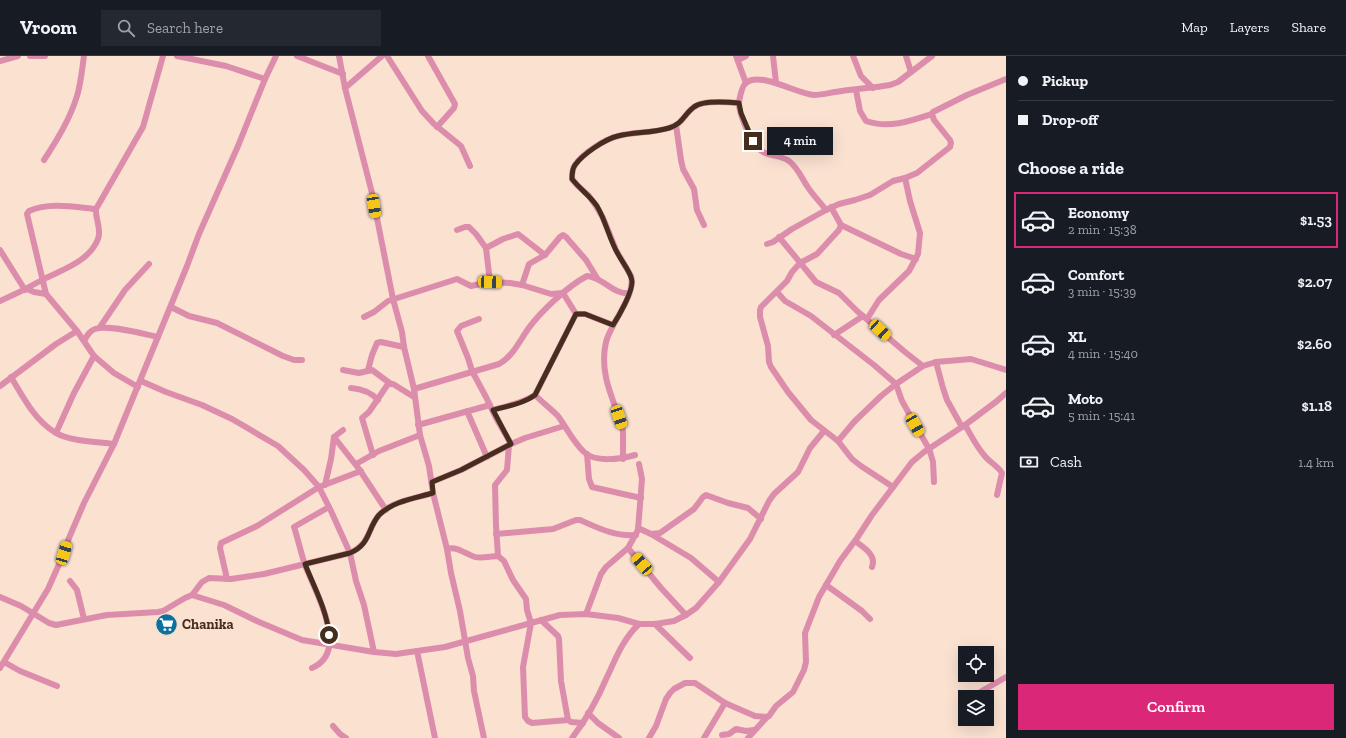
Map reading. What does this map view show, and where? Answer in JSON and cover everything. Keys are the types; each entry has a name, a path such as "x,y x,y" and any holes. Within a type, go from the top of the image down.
{"street":[{"path":"0,61 18,56"},
{"path":"30,56 45,56"},
{"path":"44,160 63,129 75,101 84,56"},
{"path":"0,301 61,272 78,262 91,251 100,234 96,217 96,209 143,127 163,56"},
{"path":"177,56 226,66 264,79"},
{"path":"0,668 48,589 84,503 114,444 141,381 199,234 238,146 264,79 276,56"},
{"path":"297,56 343,74"},
{"path":"339,56 345,88 372,193 392,299 402,332 414,389 420,435 426,454 433,493 447,548 484,738"},
{"path":"345,88 382,56"},
{"path":"387,56 422,111 461,146 470,166"},
{"path":"428,56 455,104 454,108 437,126"},
{"path":"746,56 737,58 746,83"},
{"path":"773,56 776,83"},
{"path":"853,56 861,76 873,88"},
{"path":"906,56 911,72"},
{"path":"916,259 888,248 841,225 829,208 807,186 800,173 791,162 786,159 766,154 756,147 746,125 739,103 743,86 751,80 776,83 801,92 816,95 873,88 892,85 898,82 932,56"},
{"path":"856,90 860,111 866,121 886,124 900,123 932,114 952,101 1006,79"},
{"path":"623,458 622,425 606,383 604,359 606,342 632,287 631,276 616,250 603,218 589,196 572,179 572,171 574,166 584,155 611,138 667,129 676,125 696,105 722,102 739,103"},
{"path":"767,244 773,242 829,208 866,196 894,180 906,178 917,173 950,147 950,140 934,120 932,114"},
{"path":"676,125 682,165 694,189 697,210 704,225"},
{"path":"834,335 865,318 880,300 909,271 916,259 920,234 910,201 906,178"},
{"path":"96,209 43,207 27,214 46,294 84,340 94,356 114,373 138,387"},
{"path":"841,225 837,233 817,254 800,263 792,272 787,281 763,304 760,310 760,317 768,346 769,362 771,367 800,408 824,431 838,441 849,456 861,466 893,486"},
{"path":"457,230 469,227 486,248 490,282"},
{"path":"486,248 518,234 545,255"},
{"path":"522,285 527,266 545,255 560,237 564,236 586,260 597,278 611,288 629,293"},
{"path":"780,237 816,282 828,289 835,290 865,318 923,366"},
{"path":"0,250 26,289 46,294"},
{"path":"100,327 125,290 149,264"},
{"path":"414,389 503,362 520,343 539,316 563,293 587,276 597,278"},
{"path":"364,316 374,312 385,302 392,299 455,279 458,279 471,286 490,282 510,283 548,293 563,293"},
{"path":"777,292 785,301 811,316 896,384 902,401 929,448 934,469 934,482"},
{"path":"563,293 576,314"},
{"path":"170,307 189,316 217,323 283,356 294,360 302,360"},
{"path":"576,314 585,314 613,325"},
{"path":"418,425 467,411 521,402 535,395 576,314"},
{"path":"479,319 461,326 457,331 472,371 510,444 507,470 495,486 498,556"},
{"path":"84,340 88,334 100,327 158,337"},
{"path":"0,386 77,331"},
{"path":"368,370 377,343 381,342 404,347"},
{"path":"56,433 74,393 94,356"},
{"path":"838,441 866,409 896,384 923,366 936,362 970,360 1006,370"},
{"path":"936,362 947,400 983,454 990,463 1002,473 997,494"},
{"path":"343,370 359,373 368,370 375,371 391,384 414,397"},
{"path":"11,377 33,413 56,433 71,438 114,444"},
{"path":"141,381 202,405 232,419 278,446 322,486 329,507 350,553 356,581 364,604 374,652"},
{"path":"373,454 361,419 368,414 385,387 388,384 391,384"},
{"path":"351,388 358,388 371,393 378,400"},
{"path":"748,738 780,702 793,692 804,670 806,662 804,633 819,598 840,561 893,486 912,462 929,448 964,426 1006,393"},
{"path":"535,395 557,416 587,454 593,457 605,459 623,458 635,455"},
{"path":"467,411 487,457"},
{"path":"432,482 461,470 510,444 532,435 564,426"},
{"path":"322,486 331,459 334,437 343,430"},
{"path":"192,595 224,605 302,640 374,652 396,654 444,647 560,615 586,614 618,618 639,624 655,624 674,621 696,608 719,582 750,540 769,501 774,494 798,472 810,448 824,431"},
{"path":"356,464 373,454 420,435"},
{"path":"334,437 361,471 386,510"},
{"path":"587,454 589,479 592,487 641,498"},
{"path":"586,614 601,574 606,567 628,548 636,535 638,528 642,479 639,464"},
{"path":"226,579 220,548 222,543 257,526 322,486 361,471"},
{"path":"0,597 21,606 49,623 56,625 107,615 163,611 192,595 205,580 209,578 226,579 264,574 355,551 366,540 378,516 386,510 395,504 433,493"},
{"path":"651,534 660,533 690,513 706,495 748,508 761,519"},
{"path":"312,668 325,659 330,645 328,624 305,564 294,526 329,507"},
{"path":"496,534 553,529 576,520 580,520 612,533 626,536 636,535"},
{"path":"638,528 691,558 719,582"},
{"path":"855,541 863,546 871,555 874,560 872,567"},
{"path":"447,548 456,548 477,557 498,556 504,561 513,580 526,599 527,610 531,623 523,667 525,716 528,721 568,720 571,722 583,723"},
{"path":"628,548 661,588 686,615"},
{"path":"70,580 77,590 84,619"},
{"path":"826,585 862,611 870,619"},
{"path":"541,620 558,636 559,639 561,681 568,720"},
{"path":"572,738 583,723 602,688 621,647 639,624"},
{"path":"655,624 690,658"},
{"path":"417,651 435,738"},
{"path":"4,662 20,671 57,686"},
{"path":"984,690 1006,677"},
{"path":"649,738 662,712 666,699 674,689 681,684 691,682 695,683 725,703 755,716 767,717"},
{"path":"704,738 725,703"},
{"path":"588,713 598,723 619,738"},
{"path":"333,726 346,738"},
{"path":"722,734 729,734 736,730 746,732 754,730"}],"place":[{"name":"Chanika","path":"166,624"}],"route":[{"path":"329,635 328,624 324,611 305,564 355,551 366,540 378,516 383,511 395,504 433,493 432,482 461,470 511,444 493,410 521,402 535,395 574,315 580,313 585,314 613,325 620,313 632,287 631,276 620,258 603,218 596,206 589,196 572,179 572,171 579,160 599,145 616,136 667,129 676,125 685,118 692,108 700,104 722,102 739,103 741,113 753,141"}]}
